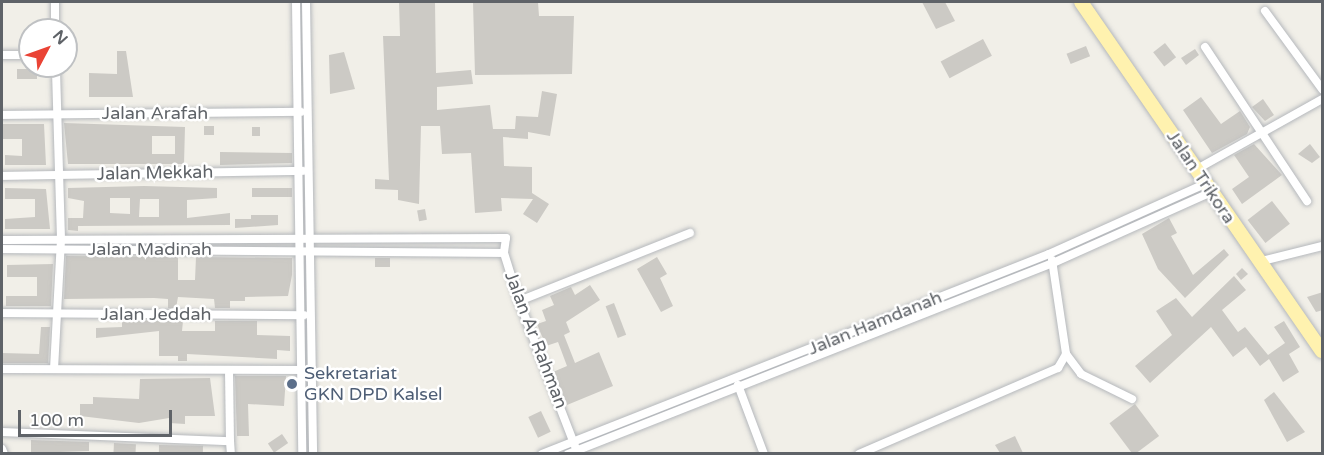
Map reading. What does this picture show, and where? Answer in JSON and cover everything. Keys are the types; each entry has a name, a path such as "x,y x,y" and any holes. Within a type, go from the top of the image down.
{"main road":[{"name":"Jalan Trikora","path":"1081,2 1323,351"}],"street":[{"path":"55,2 55,18"},
{"path":"296,2 302,453"},
{"path":"306,2 313,453"},
{"path":"1265,11 1323,89"},
{"path":"1205,47 1263,131 1307,201"},
{"path":"2,55 18,55"},
{"path":"54,369 61,248 60,175 55,114 56,78"},
{"path":"1197,169 1323,99"},
{"name":"Jalan Arafah","path":"2,115 309,112"},
{"name":"Jalan Mekkah","path":"2,176 309,171"},
{"name":"Jalan Hamdanah","path":"542,453 1049,254 1208,188"},
{"name":"Jalan Hamdanah","path":"574,452 738,385 1053,263 1208,188"},
{"path":"519,301 690,234"},
{"path":"411,237 414,252"},
{"name":"Jalan Madinah","path":"2,240 506,238"},
{"name":"Jalan Ar Rahman","path":"506,238 504,253 519,301 576,440 574,452"},
{"path":"1262,261 1323,246"},
{"name":"Jalan Madinah","path":"2,249 504,253"},
{"path":"1049,254 1053,263 1066,354 1081,374 1132,399"},
{"name":"Jalan Jeddah","path":"2,313 310,315"},
{"path":"859,453 1058,368 1066,354"},
{"path":"2,369 310,370"},
{"path":"229,370 231,453"},
{"path":"738,385 764,453"},
{"path":"2,432 230,441"},
{"path":"2,449 4,453"}],"building":[{"path":"399,2 435,2 436,73 471,70 473,84 437,87 437,110 490,105 493,129 515,129 516,116 538,117 542,91 557,94 550,136 528,132 528,139 503,137 504,166 532,167 532,193 549,204 537,223 523,214 533,199 501,198 502,211 475,213 471,153 442,154 440,126 421,126 419,204 398,200 398,190 375,189 375,179 389,180 383,36 400,36"},
{"path":"473,2 538,2 539,16 574,16 572,74 475,75"},
{"path":"922,2 945,2 955,21 936,29"},
{"path":"983,39 992,56 950,78 941,62"},
{"path":"1165,43 1176,57 1164,66 1153,52"},
{"path":"1086,46 1090,56 1071,64 1067,54"},
{"path":"1195,49 1199,55 1186,65 1181,58"},
{"path":"117,51 126,51 133,97 89,97 89,73 117,74"},
{"path":"344,52 355,89 330,94 329,55"},
{"path":"17,69 18,78 37,79 17,79"},
{"path":"1201,97 1221,124 1240,111 1250,127 1247,134 1212,153 1183,110"},
{"path":"1263,99 1274,115 1265,121 1252,107"},
{"path":"64,123 185,127 184,164 68,164","holes":["152,136 175,136 175,154 152,154"]},
{"path":"3,124 44,124 46,165 5,165 5,155 22,156 22,139 3,139"},
{"path":"204,126 214,126 214,135 204,135"},
{"path":"252,127 260,127 260,136 252,136"},
{"path":"1254,144 1282,175 1242,204 1232,189 1249,177 1234,155"},
{"path":"1310,144 1320,157 1312,163 1298,154"},
{"path":"220,152 292,153 292,163 220,165"},
{"path":"144,186 217,188 217,198 187,200 187,218 230,213 230,225 78,226 78,231 68,230 68,218 83,218 84,201 68,198 68,188","holes":["110,198 130,198 130,214 110,213","140,199 159,199 159,217 139,217"]},
{"path":"5,188 46,189 50,229 5,229 5,219 35,217 35,199 5,199"},
{"path":"252,188 292,188 292,197 252,197"},
{"path":"1272,201 1290,224 1265,243 1248,220"},
{"path":"425,209 427,220 419,221 417,210"},
{"path":"251,215 278,215 278,225 235,228 235,219 251,219"},
{"path":"1169,218 1177,233 1171,236 1193,275 1224,249 1229,255 1185,298 1158,269 1142,234"},
{"path":"66,256 178,257 178,280 195,280 196,257 292,258 292,275 288,296 245,297 245,301 230,301 230,308 215,308 214,299 178,297 176,308 168,308 168,299 64,299"},
{"path":"657,257 667,274 660,278 673,306 661,312 637,269"},
{"path":"375,258 390,258 390,267 375,267"},
{"path":"53,264 51,306 6,306 6,296 37,296 37,277 7,277 7,265"},
{"path":"1242,268 1248,274 1241,280 1236,274"},
{"path":"1234,276 1246,290 1222,310 1238,332 1245,327 1268,355 1285,343 1274,327 1284,321 1300,347 1289,354 1299,372 1283,382 1269,359 1260,366 1246,347 1233,357 1211,327 1150,383 1135,366 1172,335 1156,311 1176,298 1192,317"},
{"path":"590,285 600,300 566,322 570,332 564,335 575,363 599,352 613,386 567,405 553,372 567,366 558,342 546,346 537,324 546,321 542,310 554,305 550,296 571,287 575,295"},
{"path":"1323,292 1323,310 1316,312 1307,297"},
{"path":"614,303 626,335 618,338 606,306"},
{"path":"122,320 183,321 182,331 215,331 215,321 257,321 257,335 290,336 290,351 277,350 277,359 187,354 187,361 178,361 178,356 159,356 159,331 96,338 96,328 122,327"},
{"path":"41,327 50,327 48,363 2,363 2,353 39,354"},
{"path":"235,376 286,376 284,406 248,404 249,436 237,436"},
{"path":"210,378 215,416 185,416 185,424 169,423 169,418 139,423 80,416 80,404 93,404 93,397 139,399 140,379"},
{"path":"1274,392 1305,432 1287,442 1264,400"},
{"path":"1135,404 1159,436 1133,454 1109,423"},
{"path":"541,411 551,432 538,438 528,417"},
{"path":"282,434 288,443 274,453 268,444"},
{"path":"1015,436 1023,453 1000,453 995,445"},
{"path":"31,440 89,442 89,451 31,453"},
{"path":"114,443 136,444 135,454 113,453"},
{"path":"159,445 203,446 203,453 159,452"}],"place":[{"name":"Sekretariat GKN DPD Kalsel","path":"292,384"}]}
